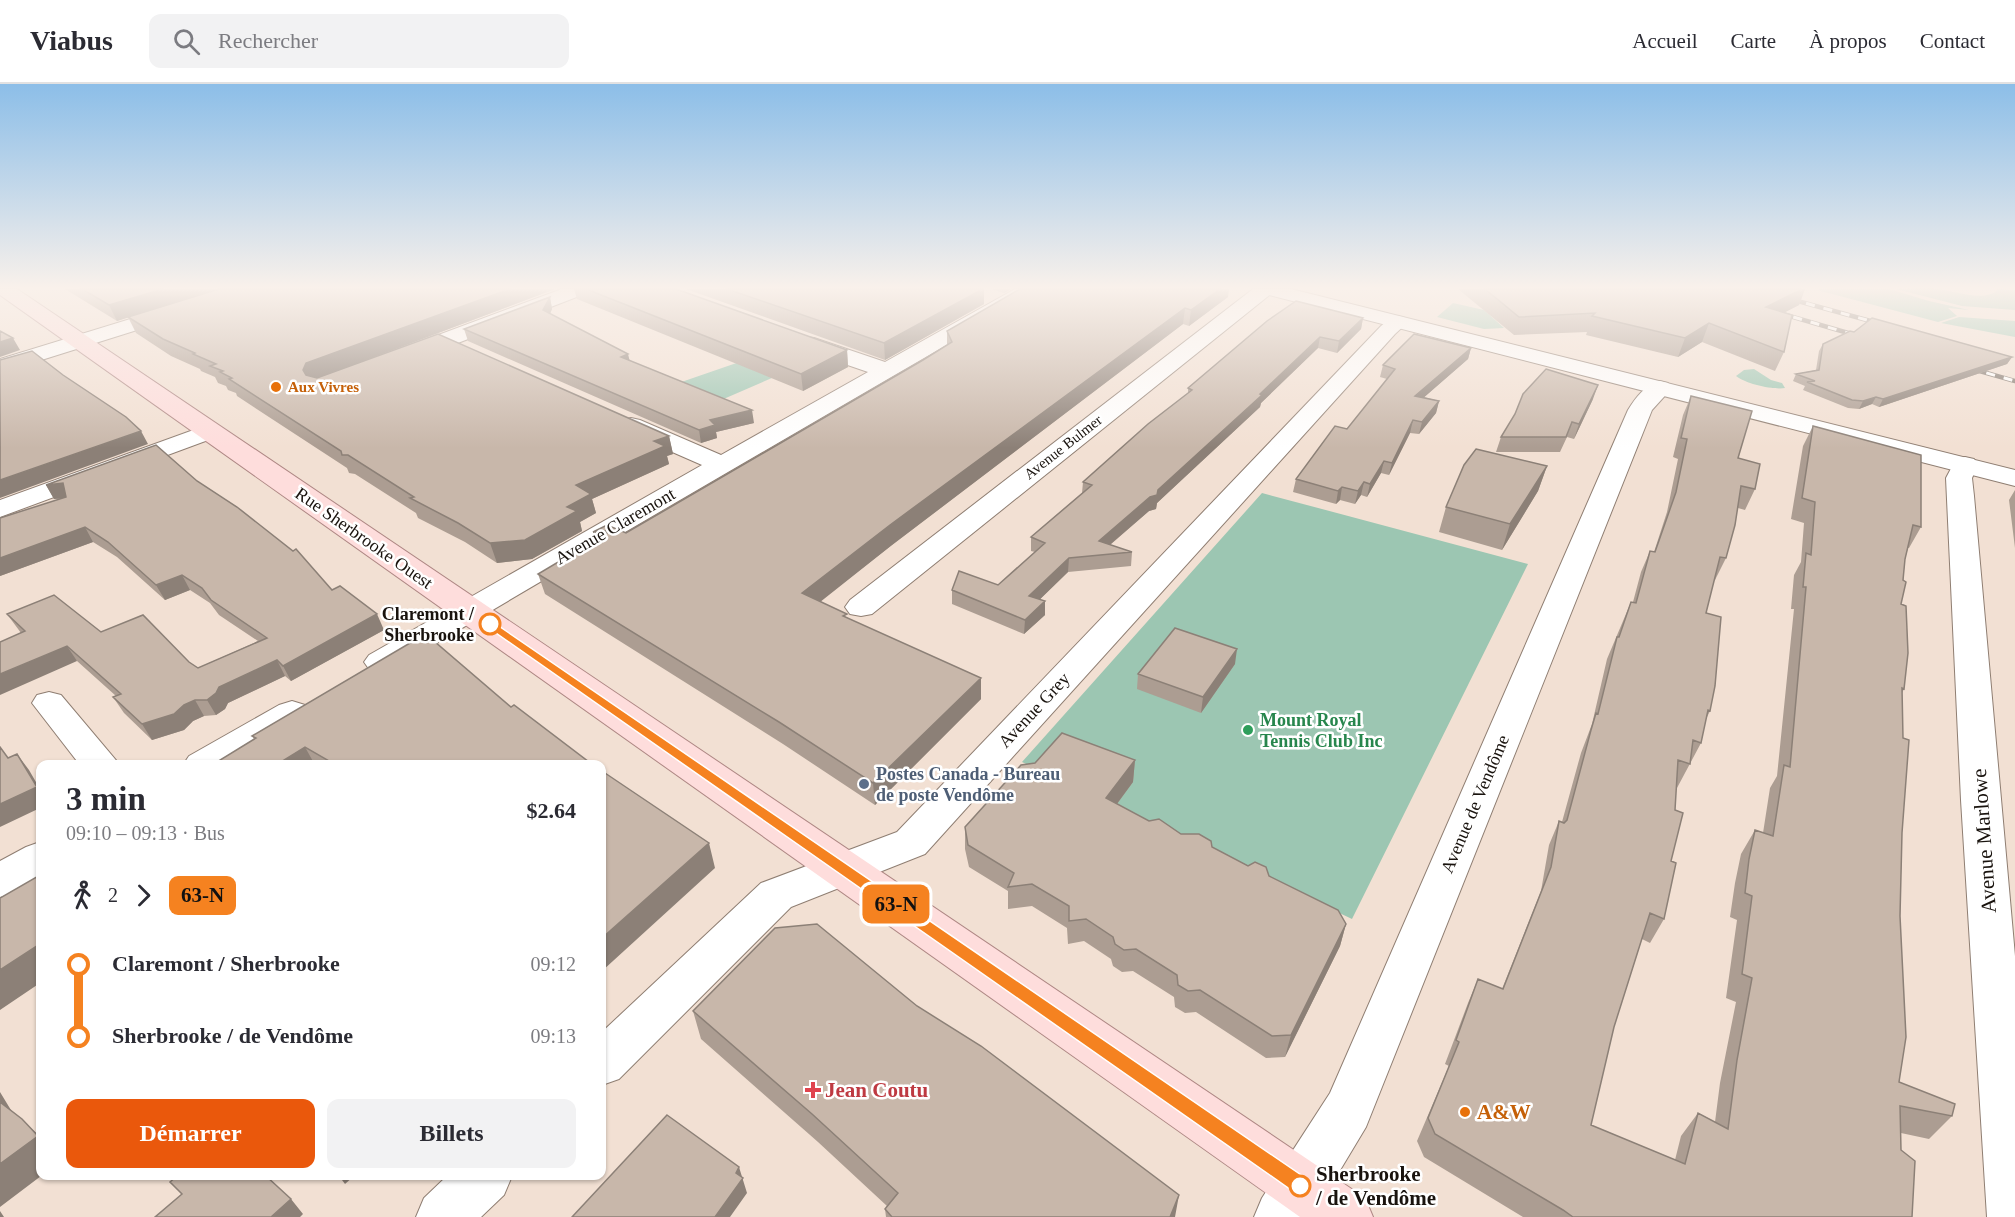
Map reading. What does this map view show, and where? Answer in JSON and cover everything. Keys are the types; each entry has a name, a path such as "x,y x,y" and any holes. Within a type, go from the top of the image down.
{"main road":[{"name":"Rue Sherbrooke Ouest","path":"80,342 843,868 1291,1201 1346,1217"}],"street":[{"path":"0,366 76,342"},
{"path":"390,361 441,342"},
{"path":"445,342 478,354"},
{"path":"804,342 888,371"},
{"name":"Avenue Claremont","path":"354,678 888,371 931,342"},
{"name":"Avenue Bulmer","path":"861,607 1196,342"},
{"name":"Avenue Grey","path":"606,1059 776,895 911,843 921,834 1140,595 1379,342"},
{"path":"1477,342 2015,478"},
{"name":"Avenue de Vendôme","path":"1291,1201 1348,1110 1640,410 1646,400 1660,388"},
{"path":"608,414 723,465"},
{"path":"0,510 210,431"},
{"name":"Avenue Marlowe","path":"1965,465 1959,478 1959,489 1980,800 2014,1217"},
{"path":"211,760 324,695"},
{"path":"49,703 97,760"},
{"path":"0,881 36,860"},
{"path":"443,1217 481,1180"}],"green space":[{"path":"768,352 802,365 712,404 664,388"},
{"path":"1754,369 1771,380 1782,383 1785,388 1760,386 1736,376 1744,370"},
{"name":"Mount Royal Tennis Club Inc","path":"1262,493 1528,564 1352,919 1022,762"}],"building":[{"path":"170,342 364,342 306,363 303,370 306,375 317,378 416,342 456,342 669,436 654,441 665,446 576,485 591,494 567,507 577,511 525,540 490,543 410,498 414,497 348,455 342,455 341,451 220,372 223,371 210,366 216,364 193,354 195,353"},
{"path":"494,342 605,342 628,354 621,357 752,410 710,420 715,425 699,430"},
{"path":"720,342 824,342 847,350 801,374"},
{"path":"952,342 1139,342 890,525 802,593 847,614 843,616 981,678 873,783 779,722 538,574 612,530 593,532 607,525 626,533"},
{"path":"1242,342 1315,342 1260,394 1262,395 1158,490 1157,495 1150,497 1099,541 1132,552 1069,558 1029,596 1045,601 1025,620 952,590 959,571 998,585 1045,543 1031,537 1092,485 1083,482 1148,424 1192,390 1188,388"},
{"path":"1406,342 1446,342 1471,348 1415,396 1439,401 1422,422 1413,420 1392,463 1384,461 1370,484 1364,482 1358,491 1342,487 1338,491 1296,479 1335,426 1347,429 1395,369 1383,365"},
{"path":"1758,342 1786,342 1784,352"},
{"path":"1827,342 1958,342 2012,357 1883,399 1876,397 1863,401 1852,400 1807,382 1815,381 1796,374 1819,370 1823,344"},
{"path":"32,351 63,375 126,417 141,431 0,480 0,360"},
{"path":"1546,369 1598,385 1579,424 1572,422 1566,437 1501,437 1515,414 1523,394"},
{"path":"1691,396 1752,411 1738,458 1760,464 1755,489 1741,486 1735,525 1726,558 1720,557 1706,613 1721,617 1715,686 1701,743 1693,740 1690,764 1678,760 1675,810 1683,813 1671,861 1676,863 1664,919 1650,913 1614,1027 1591,1125 1685,1164 1698,1113 1728,1129 1737,1060 1752,978 1742,974 1752,896 1745,893 1749,859 1755,830 1773,836 1784,765 1790,767 1806,587 1803,587 1806,553 1811,555 1815,502 1802,498 1813,426 1921,455 1921,527 1913,525 1905,559 1903,580 1906,582 1901,604 1906,606 1908,653 1904,689 1902,688 1903,738 1909,740 1902,833 1900,916 1906,1037 1899,1082 1955,1104 1952,1116 1900,1106 1901,1150 1915,1161 1912,1217 1573,1217 1435,1134 1428,1118 1459,1042 1456,1040 1478,979 1503,989 1551,867 1559,821 1564,823 1567,820 1596,713 1598,714 1617,637 1619,637 1631,602 1636,603 1650,551 1655,552 1676,492 1687,439 1681,438"},
{"path":"156,445 197,481 237,507 293,551 296,549 332,590 340,586 377,614 283,666 277,660 219,687 216,693 207,700 195,700 184,705 174,714 142,724 113,697 121,694 67,646 0,674 0,642 25,631 7,614 54,595 101,632 143,615 189,662 198,668 267,638 211,600 202,588 182,575 156,585 108,542 85,527 0,558 0,518 66,497 63,483 46,485"},
{"path":"1476,449 1547,466 1510,524 1446,507 1464,465"},
{"path":"1175,628 1237,649 1203,697 1138,674"},
{"path":"426,639 435,642 511,707 514,705 586,760 327,760 305,747 284,760 220,760 256,738 252,736 410,643"},
{"path":"1062,733 1135,760 1106,798 1149,821 1159,819 1181,834 1199,834 1211,841 1212,847 1248,866 1255,862 1266,867 1269,876 1338,910 1346,924 1291,1035 1272,1036 1200,990 1188,991 1178,985 1177,975 1136,949 1124,950 1115,944 1113,937 1086,919 1069,921 1069,906 1032,884 1008,887 1014,873 968,845 965,827 1021,765 1035,763"},
{"path":"0,747 8,758 17,754 36,787 0,804"},
{"path":"606,774 709,843 606,934"},
{"path":"36,877 36,947 0,970 0,898"},
{"path":"817,924 917,1006 981,1046 1179,1195 1170,1217 892,1217 885,1209 898,1193 812,1114 693,1011 775,928"},
{"path":"0,1102 22,1119 36,1134 36,1137 0,1164"},
{"path":"667,1115 739,1167 736,1173 743,1178 715,1217 572,1217"},
{"path":"172,1180 270,1180 291,1199 271,1217 155,1217 182,1194 170,1182"}],"railway":[{"path":"1969,368 2015,381"}],"bus line":[{"name":"63-N","path":"490,624 669,746 1300,1186"}],"place":[{"name":"Aux Vivres","path":"276,387"},
{"name":"Claremont / Sherbrooke","path":"490,624"},
{"name":"Mount Royal Tennis Club Inc","path":"1248,730"},
{"name":"Postes Canada - Bureau de poste Vendôme","path":"864,784"},
{"name":"Jean Coutu","path":"813,1090"},
{"name":"A&W","path":"1465,1112"},
{"name":"Sherbrooke / de Vendôme","path":"1300,1186"}]}
